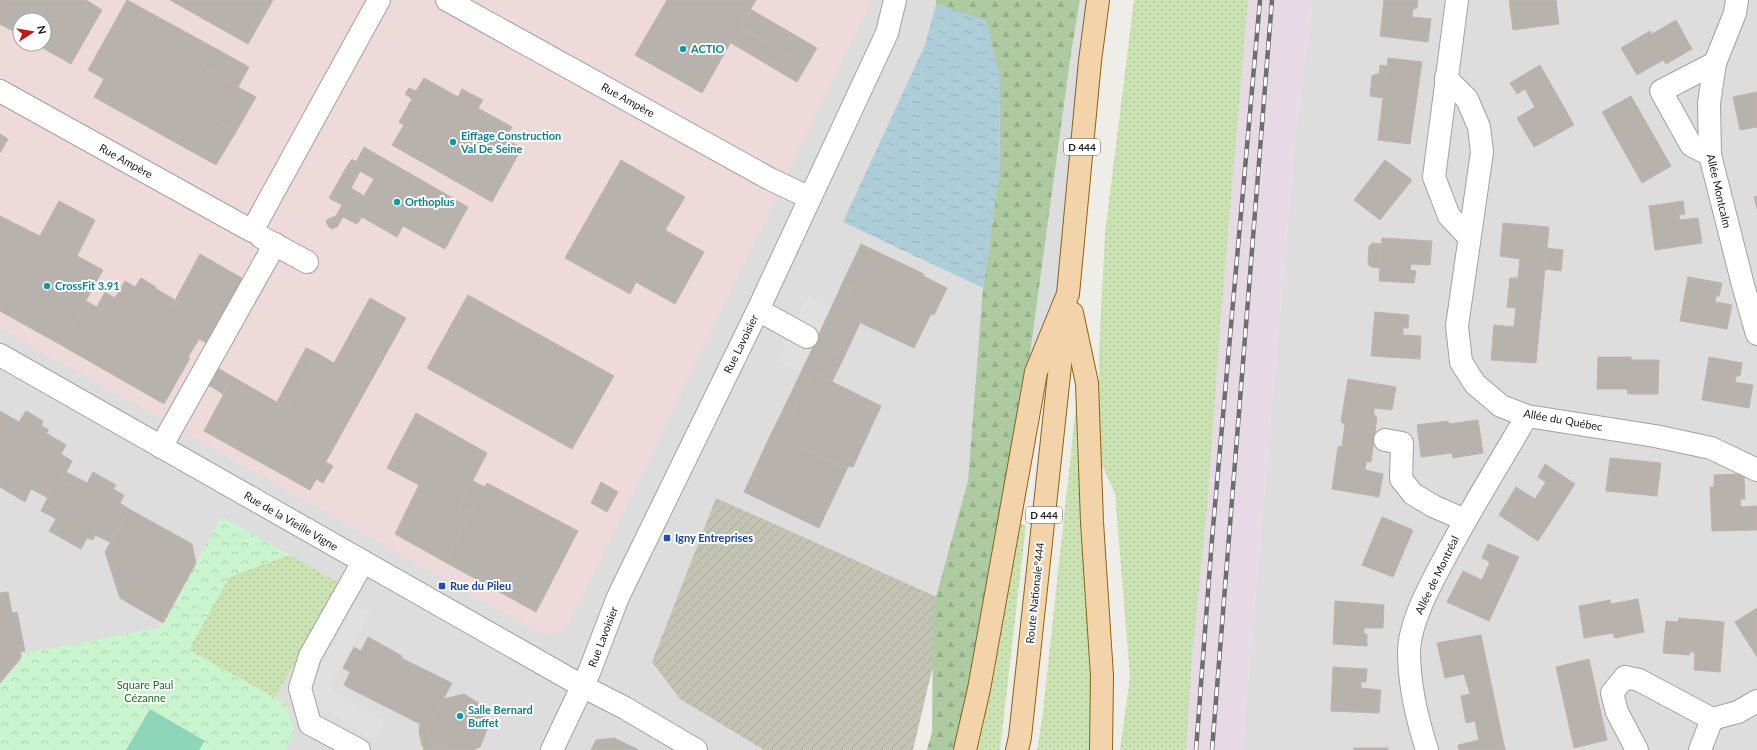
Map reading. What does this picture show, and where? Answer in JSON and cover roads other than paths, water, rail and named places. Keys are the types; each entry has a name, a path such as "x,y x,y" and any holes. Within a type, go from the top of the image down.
{"main road":[{"name":"D 444","path":"1068,294 1090,61 1098,0"},
{"name":"Route Nationale°444","path":"1019,746 1068,294"},
{"path":"965,750 979,689 1036,372 1068,294"},
{"path":"1068,294 1087,383 1092,522 1102,676 1102,750"}],"street":[{"path":"252,231 379,0"},
{"name":"Rue Ampère","path":"447,0 770,179 810,198"},
{"name":"Rue Lavoisier","path":"582,686 590,670 618,597 758,310 887,33 895,0"},
{"path":"1457,0 1434,177 1449,216 1469,237"},
{"name":"Allée Montcalm","path":"1738,0 1735,12 1715,63 1709,103 1710,155 1757,334"},
{"path":"1710,155 1691,145 1661,91 1715,63"},
{"name":"Allée du Québec","path":"1446,78 1466,99 1479,127 1482,152 1457,326 1461,362 1475,384 1501,406 1527,416 1655,436 1711,448 1757,470"},
{"name":"Rue Ampère","path":"0,92 307,262"},
{"path":"161,447 275,244"},
{"path":"758,310 808,337"},
{"name":"Rue de la Vieille Vigne","path":"0,355 582,686 625,708 696,750"},
{"name":"Allée de Montréal","path":"1427,750 1413,696 1409,650 1416,617 1436,572 1527,416"},
{"path":"1385,440 1402,443 1401,479 1413,494 1433,506 1465,520"},
{"path":"359,750 310,724 300,688 310,656 363,562"},
{"path":"1637,750 1617,712 1612,693 1625,677 1639,680 1712,719 1738,712 1757,702"},
{"path":"552,750 582,686"},
{"path":"1700,750 1712,719"}],"water":[{"path":"936,4 986,20 999,74 1000,168 983,288 843,222 925,45"}],"railway":[{"path":"1196,750 1212,539 1260,0"},
{"path":"1212,750 1272,0"}],"place":[{"name":"ACTIO","path":"683,49"},
{"name":"Eiffage Construction Val De Seine","path":"453,142"},
{"name":"Orthoplus","path":"397,202"},
{"name":"CrossFit 3.91","path":"47,286"},
{"name":"Igny Entreprises","path":"667,538"},
{"name":"Rue du Pileu","path":"442,586"},
{"name":"Salle Bernard Buffet","path":"460,716"}],"park label":[{"name":"Square Paul Cézanne","path":"145,691"}]}
